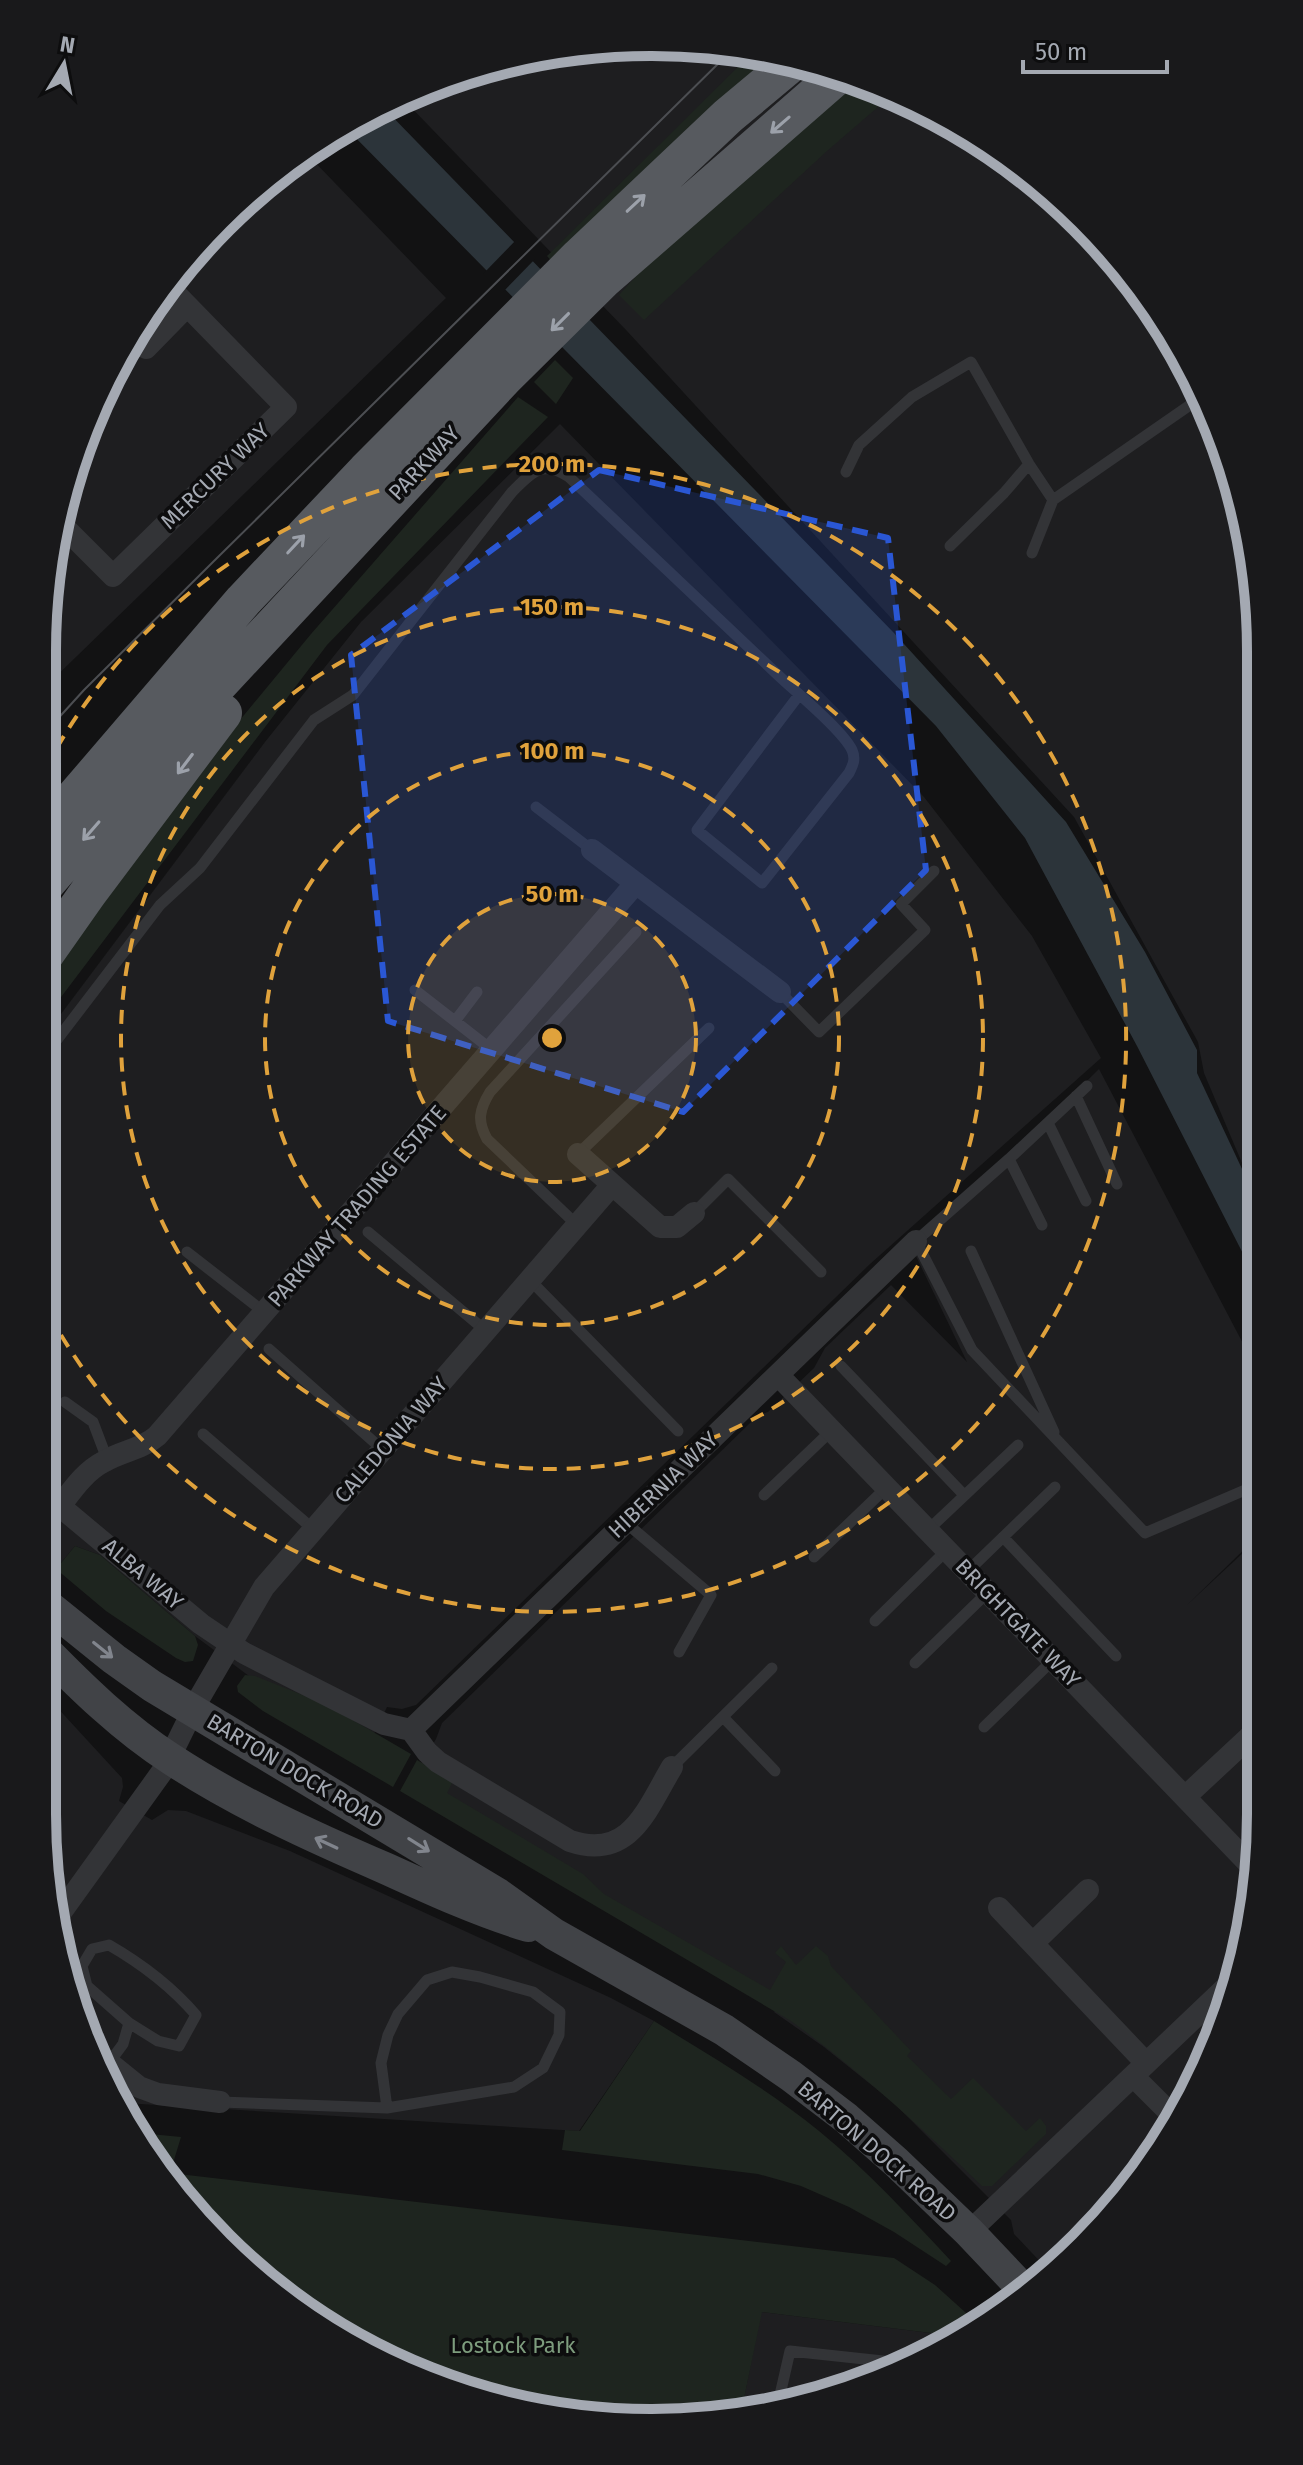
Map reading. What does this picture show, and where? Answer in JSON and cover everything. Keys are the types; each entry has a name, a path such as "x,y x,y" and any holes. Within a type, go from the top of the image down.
{"highway":[{"name":"PARKWAY","path":"56,819 243,601 366,471 505,354 591,268 728,116 783,70"},
{"name":"PARKWAY","path":"591,268 828,83"},
{"name":"PARKWAY","path":"56,872 200,704 368,524 505,354"},
{"path":"56,939 368,524"},
{"path":"56,785 243,601"}],"main road":[{"name":"BARTON DOCK ROAD","path":"56,1612 114,1659 193,1711 498,1894 554,1934 724,2030 791,2076 846,2118 969,2232 1017,2283"},
{"name":"BARTON DOCK ROAD","path":"56,1661 93,1697 170,1758 272,1817 490,1914 554,1934"}],"street":[{"name":"MERCURY WAY","path":"68,531 113,576 286,407 175,294"},
{"path":"146,348 187,306"},
{"path":"592,850 780,992"},
{"name":"PARKWAY TRADING ESTATE","path":"56,1499 107,1459 141,1447 157,1436 636,883"},
{"path":"578,1154 660,1227 677,1227 694,1213"},
{"name":"CALEDONIA WAY","path":"64,1908 164,1769 256,1597 611,1186"},
{"name":"HIBERNIA WAY","path":"411,1730 916,1241"},
{"name":"BRIGHTGATE WAY","path":"778,1375 1245,1860"},
{"name":"ALBA WAY","path":"56,1505 201,1624 230,1644"},
{"path":"230,1644 384,1724 411,1730 427,1752 452,1772 557,1834 586,1846 607,1845 632,1832 672,1767"},
{"path":"1185,1797 1247,1739"},
{"path":"1033,1943 1088,1890"},
{"path":"999,1908 1033,1943 1168,2109"},
{"path":"969,2232 1218,1995"},
{"path":"112,2065 139,2087 158,2094 220,2102"}],"lane":[{"path":"846,472 859,445 912,397 971,362 1053,500"},
{"path":"1032,553 1053,500 1193,403"},
{"path":"950,546 1029,464"},
{"path":"56,1041 160,905 200,868 314,720 353,695 512,492 539,469 558,470 569,477 799,695 852,750 855,759 849,773 762,883 697,830 799,695"},
{"path":"536,807 592,850"},
{"path":"780,992 819,1032 925,930 901,904 934,871"},
{"path":"577,1225 487,1139 480,1128 479,1117 482,1104 490,1092 636,932"},
{"path":"415,990 493,1051"},
{"path":"455,1021 477,992"},
{"path":"578,1154 709,1028"},
{"path":"1087,1086 916,1241 972,1350 1145,1533 1247,1489"},
{"path":"1076,1096 1117,1184"},
{"path":"1048,1123 1086,1201"},
{"path":"1009,1159 1042,1225"},
{"path":"694,1213 728,1179 821,1272"},
{"path":"368,1232 486,1331"},
{"path":"971,1251 1058,1441"},
{"path":"187,1252 264,1312"},
{"path":"530,1280 678,1431"},
{"path":"269,1349 383,1450"},
{"path":"841,1366 964,1495"},
{"path":"65,1402 93,1422 107,1459"},
{"path":"764,1495 832,1430"},
{"path":"203,1434 313,1529"},
{"path":"928,1530 1018,1445"},
{"path":"814,1557 887,1487"},
{"path":"968,1571 1055,1487"},
{"path":"625,1522 711,1595 679,1652"},
{"path":"1003,1537 1116,1656"},
{"path":"875,1621 947,1550"},
{"path":"915,1663 988,1592"},
{"path":"984,1727 1053,1660"},
{"path":"672,1767 772,1668"},
{"path":"723,1717 775,1771"},
{"path":"109,1945 132,1958 179,1996 196,2015 179,2046 158,2041 129,2023 87,1986 82,1966 92,1949 109,1945"},
{"path":"220,2102 387,2108 514,2087 543,2068 559,2035 560,2012 533,1992 480,1977 452,1972 427,1980 398,2014 388,2035 381,2063 387,2108"},
{"path":"107,2055 123,2044 129,2023"},
{"path":"780,2395 790,2351 885,2361"}],"highlighted area":[{"path":"599,470 888,538 926,870 683,1112 388,1021 351,655"}],"shaded area":[{"path":"613,57 690,57 768,67 806,76 915,117 982,156 1073,230 1124,289 1167,354 1202,424 1227,497 1242,574 1247,652 1247,1175 1204,1073 1198,1042 1074,817 627,331 411,107 497,76 535,67"},
{"path":"391,116 894,633 1066,822 1145,952 1197,1050 1197,1073 1247,1180 1247,1261 1137,1046 1025,838 936,726 354,136"},
{"path":"314,161 446,298 56,676 57,613 67,535 76,497 101,424 117,388 156,321 230,230"},
{"path":"560,424 924,797 1032,936 1101,1058 870,1264 416,1705 402,1709 387,1707 373,1736 249,1676 195,1636 100,1555 75,1546 56,1569 56,1021 265,742 361,622"},
{"path":"1099,1069 1247,1351 1247,1547 1187,1605 1247,1549 1246,1852 1236,1930 1227,1968 1202,2041 1167,2111 1124,2176 1073,2235 1041,2263 1014,2234 1011,2220 894,2103 774,2012 781,2002 597,1894 414,1775 442,1723 750,1423 768,1412 814,1368 825,1348 891,1285 967,1362 914,1252"},
{"path":"56,1706 122,1778 119,1801 152,1820 168,1810 186,1811 290,1851 611,1998 654,2021 579,2131 132,2103 101,2041 76,1968 67,1930 57,1852"},
{"path":"761,2312 940,2334 879,2364 843,2377 806,2389 743,2402"}],"green space":[{"path":"742,63 774,68 555,265 547,256"},
{"path":"845,89 883,103 644,320 619,295 687,220"},
{"path":"555,360 573,378 556,404 534,382"},
{"path":"518,397 548,417 327,645 56,1004 56,968 221,743 311,634"},
{"path":"75,1546 100,1555 195,1636 198,1645 193,1661 176,1658 106,1611 56,1569"},
{"path":"245,1675 255,1676 325,1704 411,1754 393,1787 263,1711 238,1692 237,1686"},
{"path":"417,1760 453,1781 447,1793 583,1874 604,1894 770,1990 786,1962 775,1953 781,1946 796,1965 816,1946 911,2051 907,2056 951,2099 973,2078 1026,2131 1040,2118 1046,2126 1046,2134 992,2186 982,2186 890,2100 791,2021 400,1791"},
{"path":"654,2021 759,2087 819,2131 871,2177 951,2261 946,2266 849,2207 801,2186 758,2174 562,2150 565,2130 580,2131"},
{"path":"150,2134 181,2137 172,2166"},
{"name":"Lostock Park","path":"177,2174 894,2258 935,2285 970,2316 940,2334 762,2312 743,2402 652,2409 613,2408 535,2398 497,2389 424,2364 388,2348 321,2309 230,2235"}],"pier":[{"path":"517,239 536,258 502,293 483,274"}],"tram line":[{"path":"56,721 722,60"}]}
